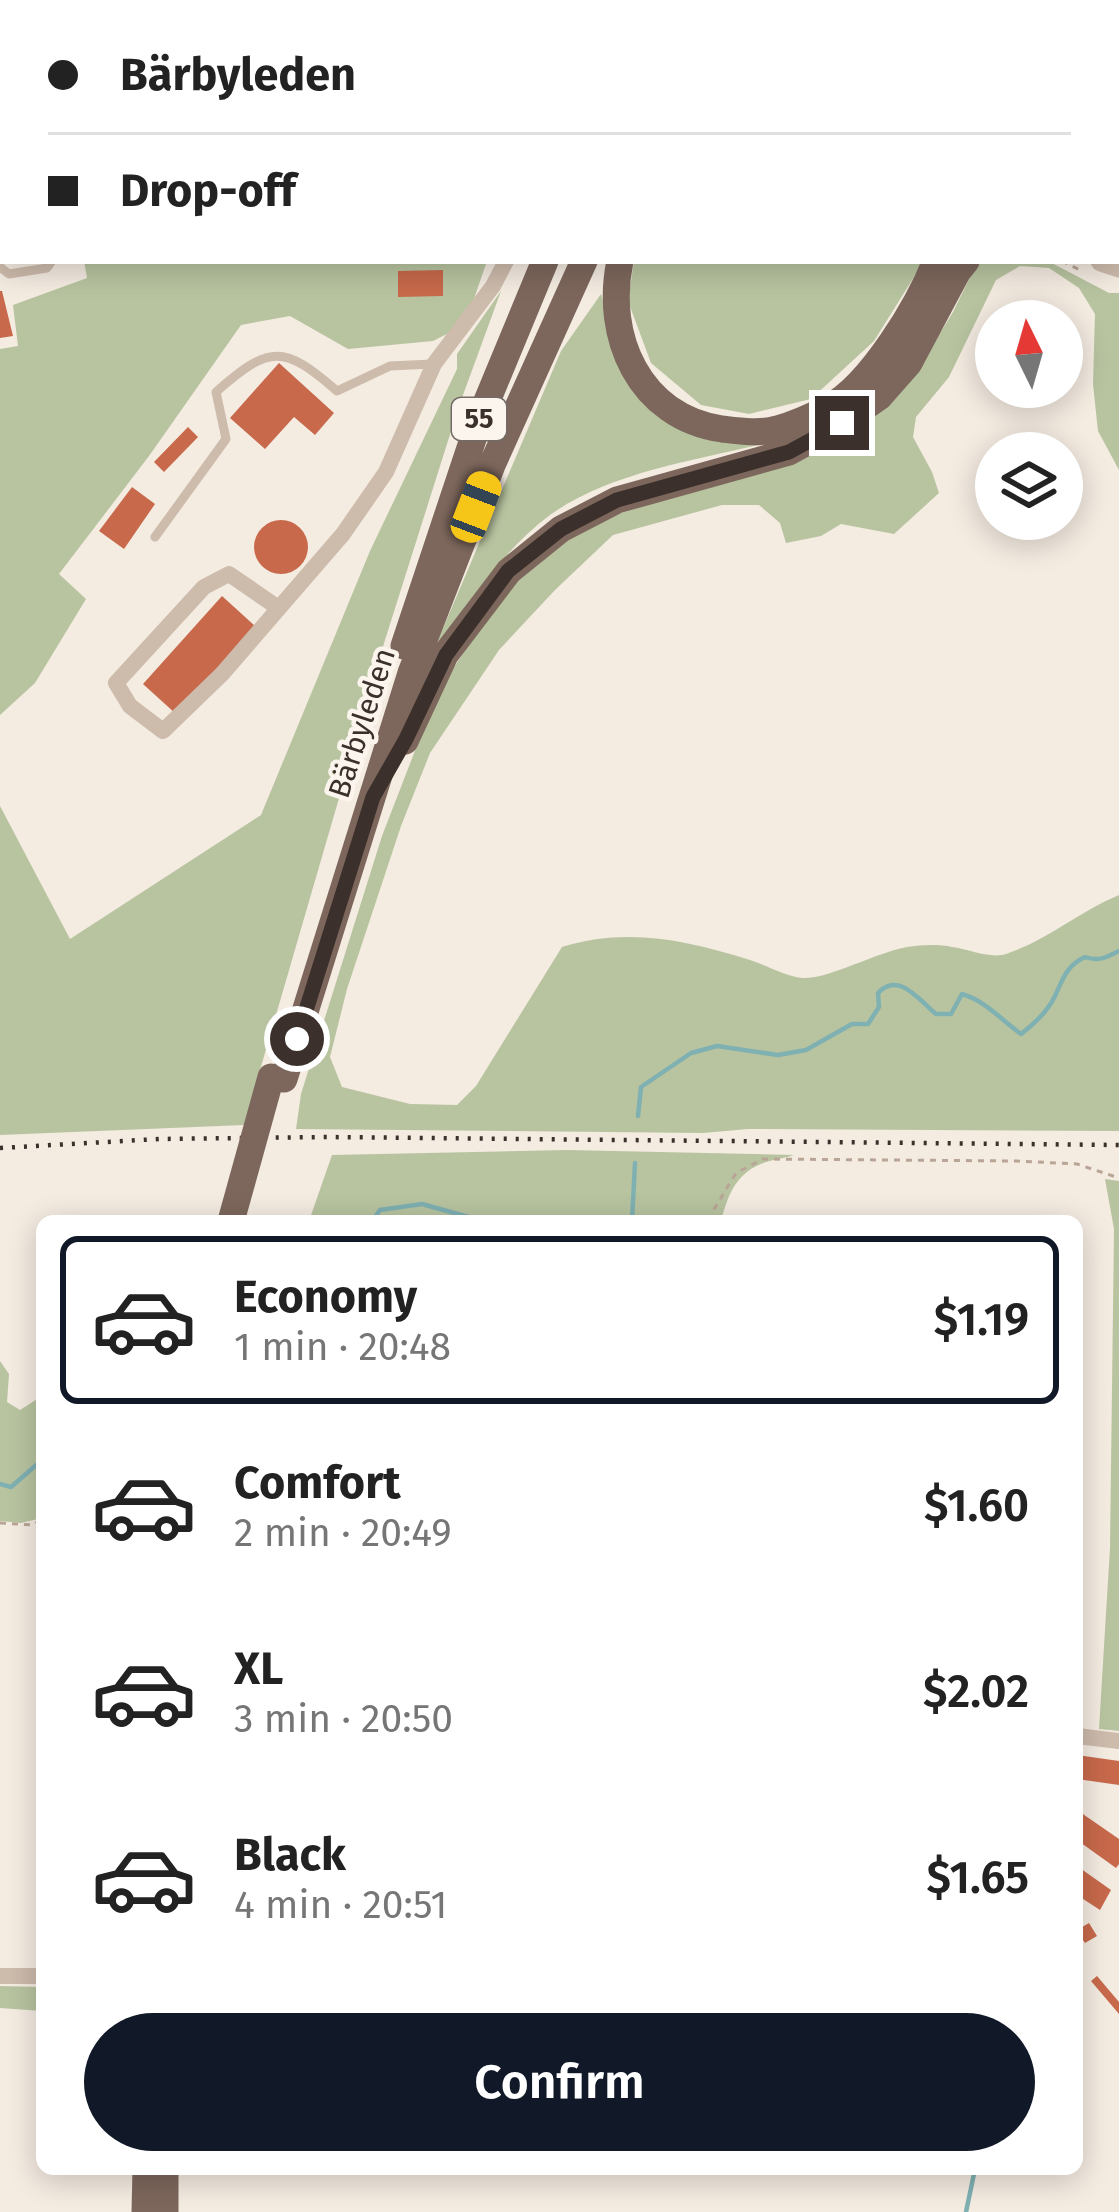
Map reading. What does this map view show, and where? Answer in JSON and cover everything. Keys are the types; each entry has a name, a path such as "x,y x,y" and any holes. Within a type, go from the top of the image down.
{"main road":[{"name":"Bärbyleden","path":"246,1215 277,1078 424,580 480,418 544,264"},
{"name":"Bärbyleden","path":"233,1215 411,673 492,465 583,264"},
{"path":"619,264 616,320 635,373 675,410 707,427 738,431 775,430 832,407 875,367 934,264"},
{"path":"373,797 446,655 508,571 561,529 617,500 789,452 842,423 879,397 908,363 964,264"},
{"path":"145,2212 146,2175"},
{"path":"164,2212 165,2175"}],"street":[{"path":"277,608 229,574 204,587 116,683 130,706 163,731 222,674 343,534 386,472 434,364 494,286 505,264"},
{"path":"1090,265 1119,267"},
{"path":"1083,1737 1119,1741"},
{"path":"0,1976 36,1976"}],"lane":[{"path":"0,267 9,274 50,264"},
{"path":"155,537 226,439 216,392 247,364 282,355 308,365 337,392 390,366 434,364"}],"path":[{"path":"713,1215 736,1173 763,1159 1077,1164 1119,1178"},
{"path":"0,1523 36,1524"}],"green space":[{"path":"85,264 486,264 465,325 433,341 348,349 290,316 241,325 59,574 86,599 35,683 0,715 0,349 18,346 13,305 87,278"},
{"path":"634,264 922,264 874,341 811,399 749,414 701,405 651,363 628,301"},
{"path":"977,264 1054,264 1109,293 1119,293 1119,470 1098,431 1093,384 1095,314 1079,288 1049,268 1020,266 996,280 986,300 975,300 975,323 949,377 916,417 913,437 939,493 894,534 841,524 821,536 786,543 780,523 759,505 722,505 613,535 499,650 430,753 347,989 330,1057 342,1087 410,1104 457,1105 476,1086 562,947 633,937 680,942 802,978 912,946 1006,954 1119,895 1119,1131 296,1129 301,1094 382,836 423,730 452,670 517,573 590,523 788,460 923,361"},
{"path":"501,291 385,640 244,1125 0,1135 0,806 70,939 261,815 370,551 457,369 457,354"},
{"path":"601,294 619,364 758,445 650,471 597,489 550,515 488,577 435,647 561,351"},
{"path":"567,1150 794,1155 748,1171 731,1193 723,1215 311,1215 332,1155"},
{"path":"1105,1179 1119,1181 1119,1731 1099,1729 1110,1548 1114,1229"},
{"path":"0,1361 9,1374 7,1402 20,1410 36,1400 36,1519 0,1521"},
{"path":"0,1986 36,1987 36,2011 0,2008"}],"building":[{"path":"443,270 443,296 398,297 398,271"},
{"path":"0,291 13,336 0,338"},
{"path":"279,363 334,413 315,435 294,417 265,449 230,418"},
{"path":"188,427 198,437 164,472 154,462"},
{"path":"132,487 155,504 124,549 99,531"},
{"path":"281,520 300,528 308,547 300,566 281,574 262,566 254,547 262,528"},
{"path":"222,596 255,626 176,714 143,684"},
{"path":"1083,1756 1119,1761 1119,1785 1083,1780"},
{"path":"1083,1814 1119,1839 1116,1868 1083,1844"},
{"path":"1083,1870 1111,1890 1100,1910 1083,1899"},
{"path":"1089,1923 1097,1936 1085,1943 1083,1926"},
{"path":"1097,1976 1119,2002 1119,2014 1091,1981"}],"waterway":[{"path":"638,1116 641,1087 691,1053 717,1046 778,1055 806,1050 852,1024 868,1024 879,1007 878,993 894,985 909,990 936,1014 951,1014 962,994 971,997 1021,1034 1049,1007 1073,964 1119,951"},
{"path":"632,1215 635,1163"},
{"path":"376,1215 380,1210 422,1204 461,1215"},
{"path":"0,1484 11,1487 36,1465"},
{"path":"966,2212 974,2175"}],"railway":[{"path":"0,1148 159,1139 326,1137 1119,1145"}],"route":[{"path":"297,1039 373,797 446,655 508,571 561,529 617,500 789,452 842,423"}]}
